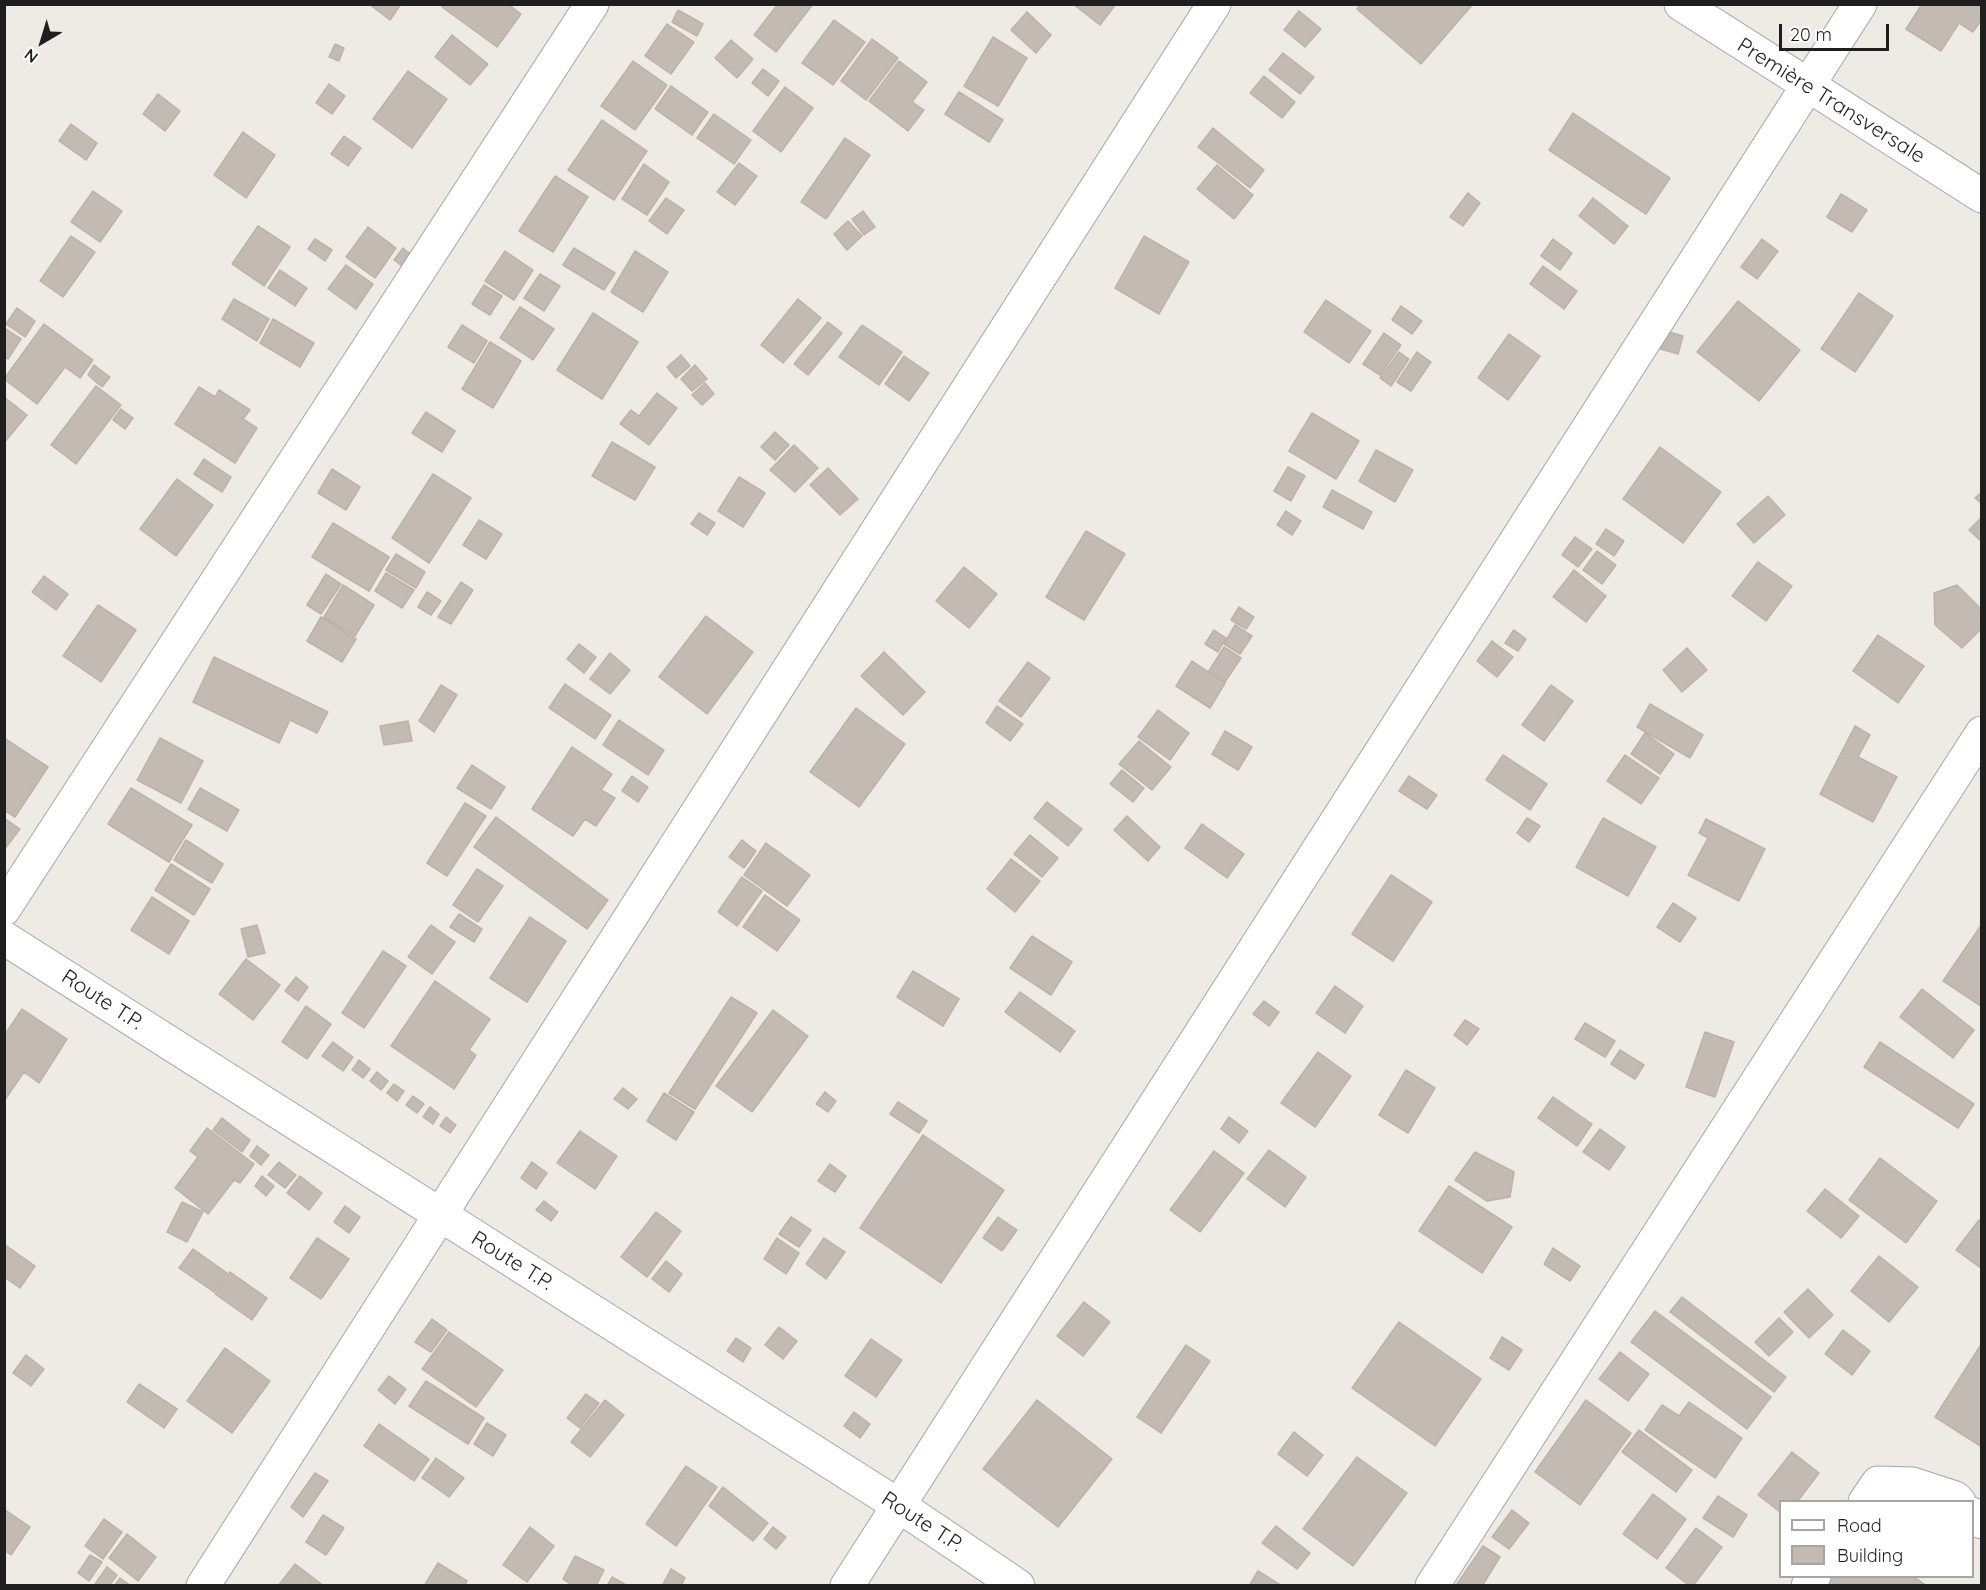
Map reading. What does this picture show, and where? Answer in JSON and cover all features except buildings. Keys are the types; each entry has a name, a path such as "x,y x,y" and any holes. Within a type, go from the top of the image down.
{"street":[{"path":"4,909 592,4"},
{"path":"203,1586 1214,4"},
{"name":"Première Transversale","path":"1681,4 1982,196"},
{"path":"847,1586 1860,4"},
{"path":"1432,1586 1982,733"},
{"name":"Route T.P.","path":"4,938 898,1505 1018,1586"},
{"path":"1866,1500 1878,1483 1912,1484 1957,1500"}]}
